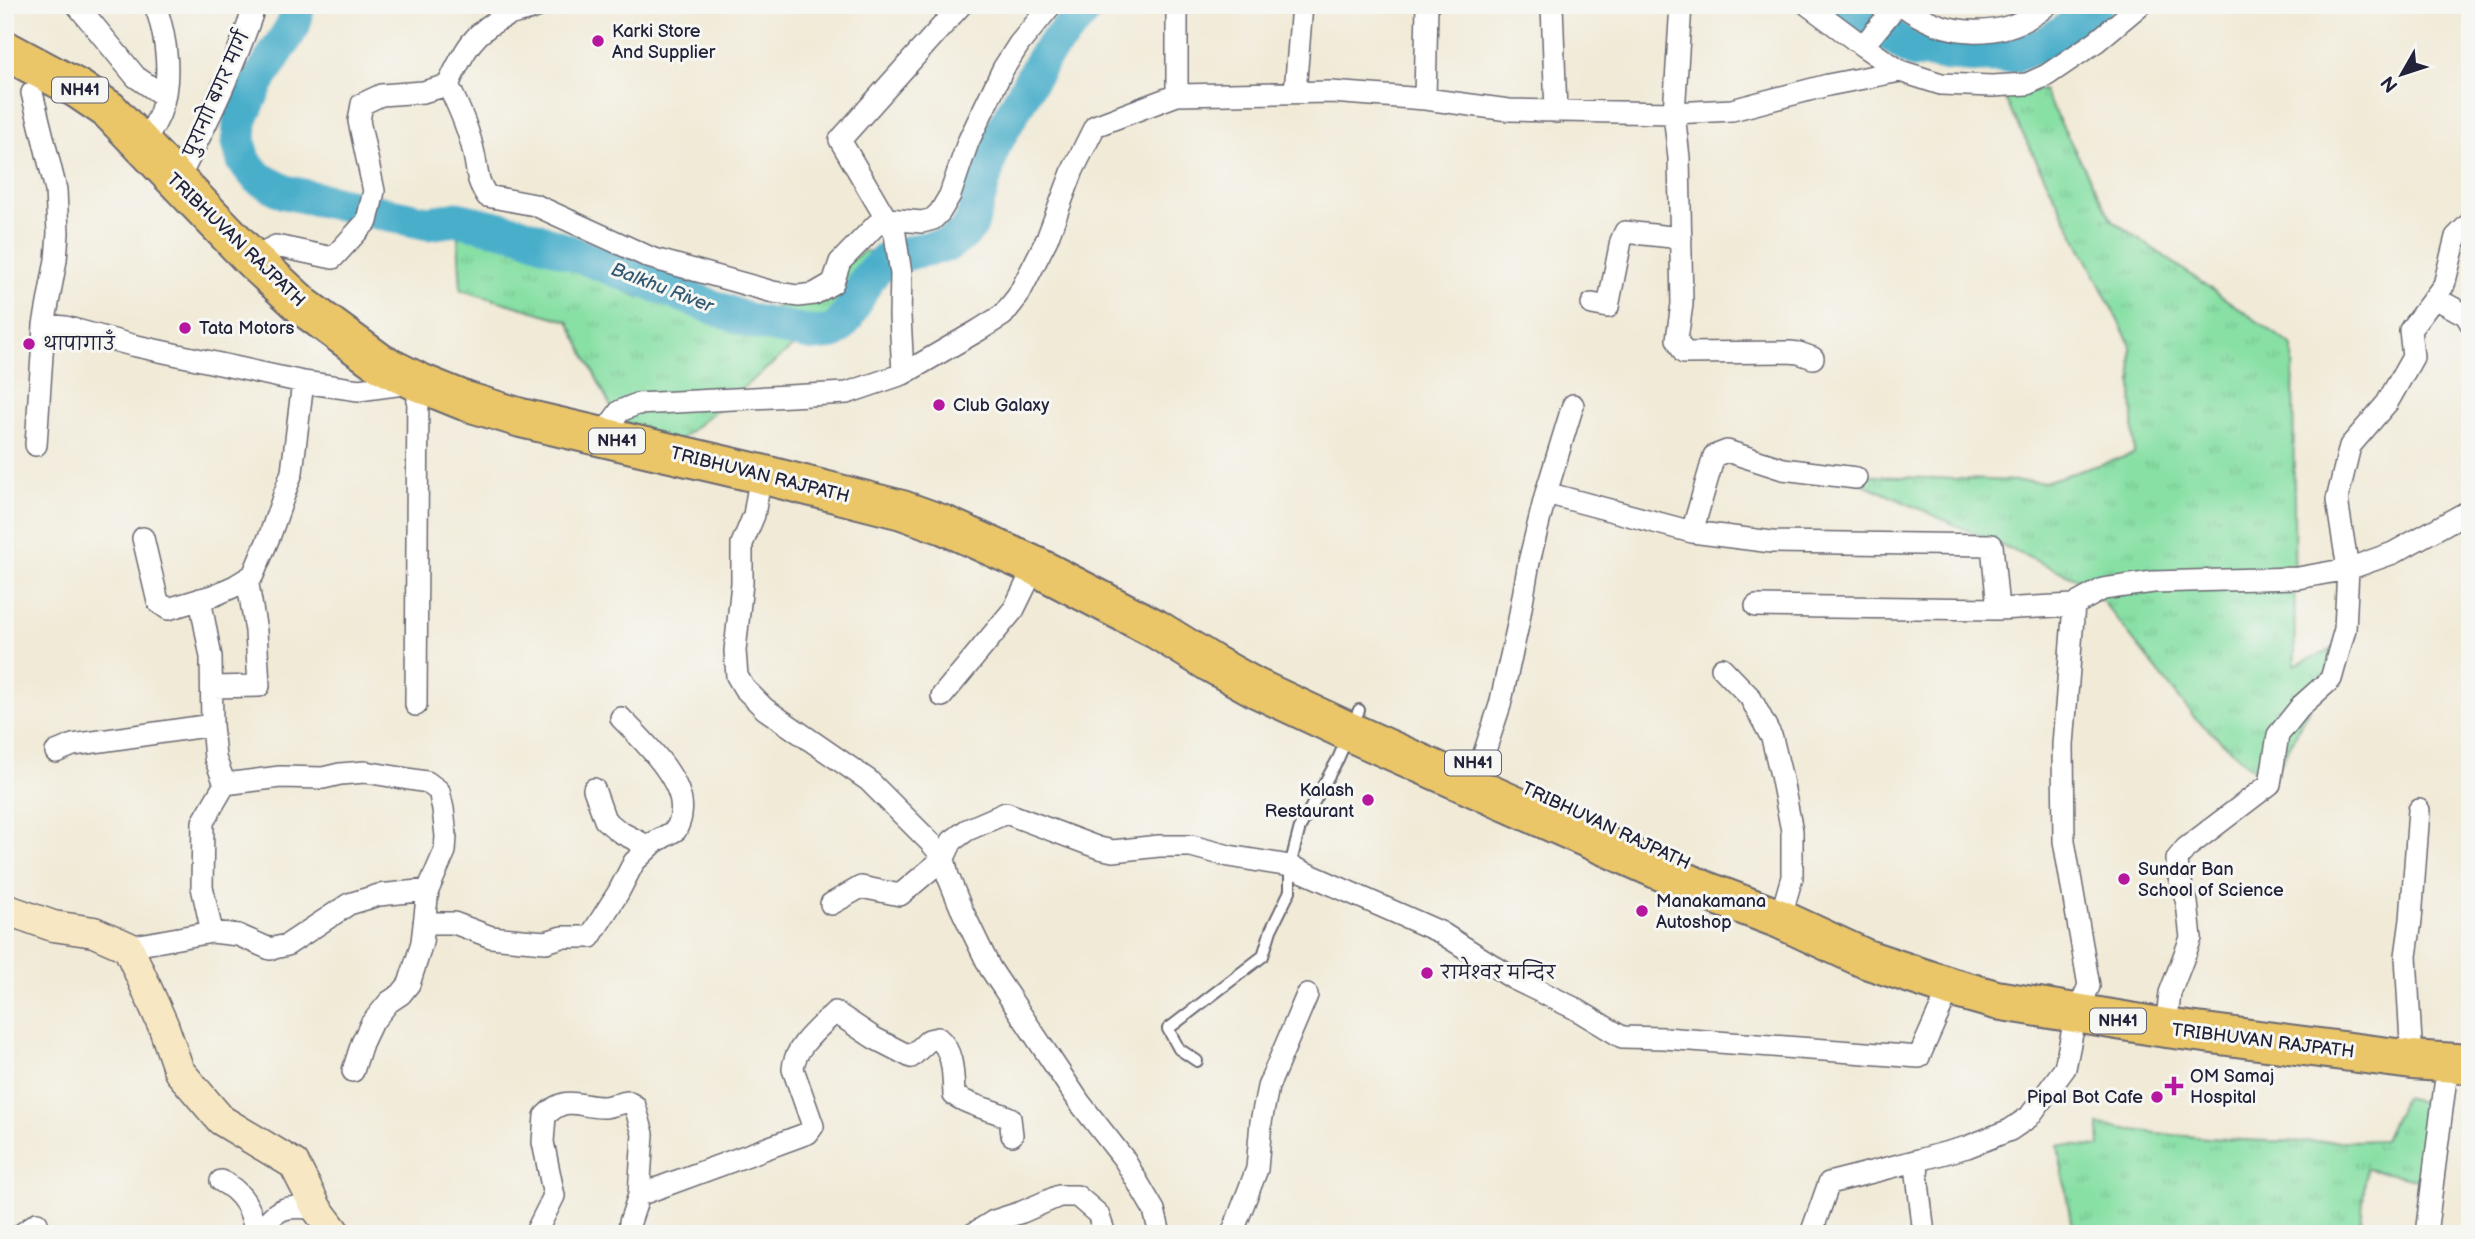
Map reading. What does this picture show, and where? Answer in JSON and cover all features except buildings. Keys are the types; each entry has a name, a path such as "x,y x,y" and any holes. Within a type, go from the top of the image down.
{"highway":[{"name":"TRIBHUVAN RAJPATH","path":"5,50 78,89 108,110 251,258 304,307 380,363 418,382 466,401 601,437 902,510 944,525 1035,566 1156,629 1219,648 1354,721 1477,777 1706,873 1780,919 1866,959 1996,1000 2166,1028 2443,1062"},
{"name":"TRIBHUVAN RAJPATH","path":"19,86 142,147"}],"street":[{"path":"77,5 136,77 164,96"},
{"path":"142,147 160,114 164,96 167,57 155,5"},
{"name":"पुरानाो बगर मार्ग","path":"177,182 207,124 245,37 255,5"},
{"path":"251,258 276,246 333,258 367,221 374,191 359,121 362,104 381,95 424,92 448,85 477,33 516,9 541,5"},
{"path":"903,374 901,274 891,226 839,140 961,5"},
{"path":"448,85 461,109 474,152 478,183 487,197 535,205 651,258 773,292 799,296 814,294 833,283 840,262 877,224 891,226 922,222 933,219 940,212 950,195 968,142 1003,69 1019,44 1051,5"},
{"path":"1177,5 1177,95"},
{"path":"1295,92 1301,5"},
{"path":"1425,99 1427,5"},
{"path":"1552,5 1556,112"},
{"path":"1681,5 1674,113 1679,158 1682,304 1677,339 1684,352 1788,352 1814,358"},
{"path":"1808,5 1867,42 1900,71 1941,84 1992,86 2027,85 2047,75 2096,41 2140,5"},
{"path":"1867,42 1896,8 1938,26 1986,32 2016,25 2047,5"},
{"path":"601,437 620,411 637,404 847,393 903,374 1003,315 1018,296 1047,239 1073,170 1095,126 1177,95 1331,92 1425,99 1509,110 1674,113 1732,110 1828,85 1900,71"},
{"path":"19,86 56,190 56,261 44,325 36,445"},
{"path":"2166,1028 2170,993 2191,938 2187,903 2178,873 2177,859 2186,848 2270,784 2278,735 2302,705 2331,679 2345,629 2348,569 2337,500 2350,446 2386,403 2413,358 2410,330 2444,285 2456,237 2470,223"},
{"path":"1592,304 1608,307 1625,232 1681,238"},
{"path":"2434,298 2466,315 2470,321"},
{"path":"44,325 65,327 132,345 303,382 359,390 418,382 416,705"},
{"path":"143,538 158,602 162,607 168,609 200,599 234,586 253,575 292,472 303,382"},
{"path":"1477,777 1500,705 1529,562 1546,493 1573,405"},
{"path":"1692,532 1714,456 1721,452 1727,451 1783,469 1856,478"},
{"path":"761,474 754,515 743,544 735,651 737,676 744,688 765,709 868,780 944,858 957,898 989,968 1080,1103 1124,1159 1154,1210 1160,1234"},
{"path":"1546,493 1692,532 1772,542 1992,545 1998,609"},
{"path":"1756,606 1998,609 2074,605 2103,589 2153,582 2298,578 2348,569 2393,553 2451,519 2467,512 2470,514"},
{"path":"942,696 1014,609 1035,566"},
{"path":"212,687 259,686 257,631 247,579"},
{"path":"200,599 211,657 215,758 225,784"},
{"path":"1811,1234 1829,1182 1919,1160 2010,1130 2029,1117 2065,1068 2076,1014 2090,986 2064,841 2063,745 2074,605"},
{"path":"1722,668 1750,697 1772,738 1781,775 1792,831 1792,877 1780,919"},
{"path":"424,923 454,923 491,937 522,940 546,942 562,937 590,937 634,862 649,847 676,830 682,812 678,793 667,768 621,718"},
{"path":"57,752 73,745 212,725"},
{"path":"225,784 280,777 323,778 365,772 427,782 439,791 446,836 444,851 428,890 422,942 409,984 389,1002 371,1024 353,1070"},
{"path":"212,932 202,887 203,822 225,784"},
{"path":"594,789 605,820 620,832 649,847"},
{"path":"2419,810 2406,957 2443,1062 2426,1234"},
{"path":"831,904 861,887 900,895 944,858 951,841 967,830 1006,813 1099,848 1114,851 1191,846 1229,856 1290,866 1440,932 1514,979 1574,1008 1622,1037 1919,1057 1950,987"},
{"path":"5,909 53,926 94,932 128,947 212,932 238,935 270,949 287,945 349,904 379,895 428,890"},
{"path":"128,947 163,1025 179,1071 221,1120 294,1164 317,1209 336,1234"},
{"path":"1232,1234 1257,1169 1261,1122 1268,1087 1307,995"},
{"path":"639,1195 808,1133 813,1126 793,1069 793,1060 835,1012 874,1038 911,1057 929,1040 938,1038 946,1044 952,1066 954,1095 965,1103 996,1111 1010,1118 1012,1135"},
{"path":"535,1234 554,1196 543,1142 545,1116 554,1107 574,1101 590,1106 607,1107 628,1102 635,1106 643,1134 639,1195 629,1234"},
{"path":"1919,1160 1917,1174 1924,1234"},
{"path":"221,1181 234,1188 245,1200 253,1214 257,1234"},
{"path":"973,1234 995,1221 1059,1196 1077,1196 1098,1214 1105,1234"},
{"path":"257,1234 267,1221 282,1209 294,1206 317,1209"}],"lane":[{"path":"1197,1061 1179,1049 1168,1029 1264,957 1271,930 1290,891 1290,866 1300,827 1338,759 1354,721"}],"green space":[{"path":"2043,90 2112,220 2293,346 2295,665 2341,646 2270,784 2194,717 2089,584 1843,475 2044,482 2134,454 2131,346 2002,93"},
{"path":"457,219 639,297 764,315 865,251 906,254 672,446 616,417 568,321 461,290"},
{"path":"2404,1097 2433,1105 2422,1180 2366,1169 2360,1234 2073,1234 2058,1145 2100,1147 2099,1125 2171,1135 2241,1140 2384,1140"}],"waterway":[{"name":"Balkhu River","path":"298,5 293,26 257,83 240,121 239,142 244,161 258,178 285,192 428,223 457,219 520,233 750,321 815,334 834,332 846,319 868,278 885,260 947,245 971,225 993,147 1045,55 1089,5"},
{"name":"Balkhu River","path":"1847,5 1913,51 1977,56 2012,56 2044,44 2096,5"}],"place":[{"name":"Karki Store And Supplier","path":"598,41"},
{"name":"Tata Motors","path":"185,328"},
{"name":"थापागाउँ","path":"29,344"},
{"name":"Club Galaxy","path":"939,405"},
{"name":"Kalash Restaurant","path":"1368,800"},
{"name":"Sundar Ban School of Science","path":"2124,879"},
{"name":"Manakamana Autoshop","path":"1642,911"},
{"name":"रामेश्वर मन्दिर","path":"1427,973"},
{"name":"OM Samaj Hospital","path":"2174,1086"},
{"name":"Pipal Bot Cafe","path":"2157,1097"}]}
